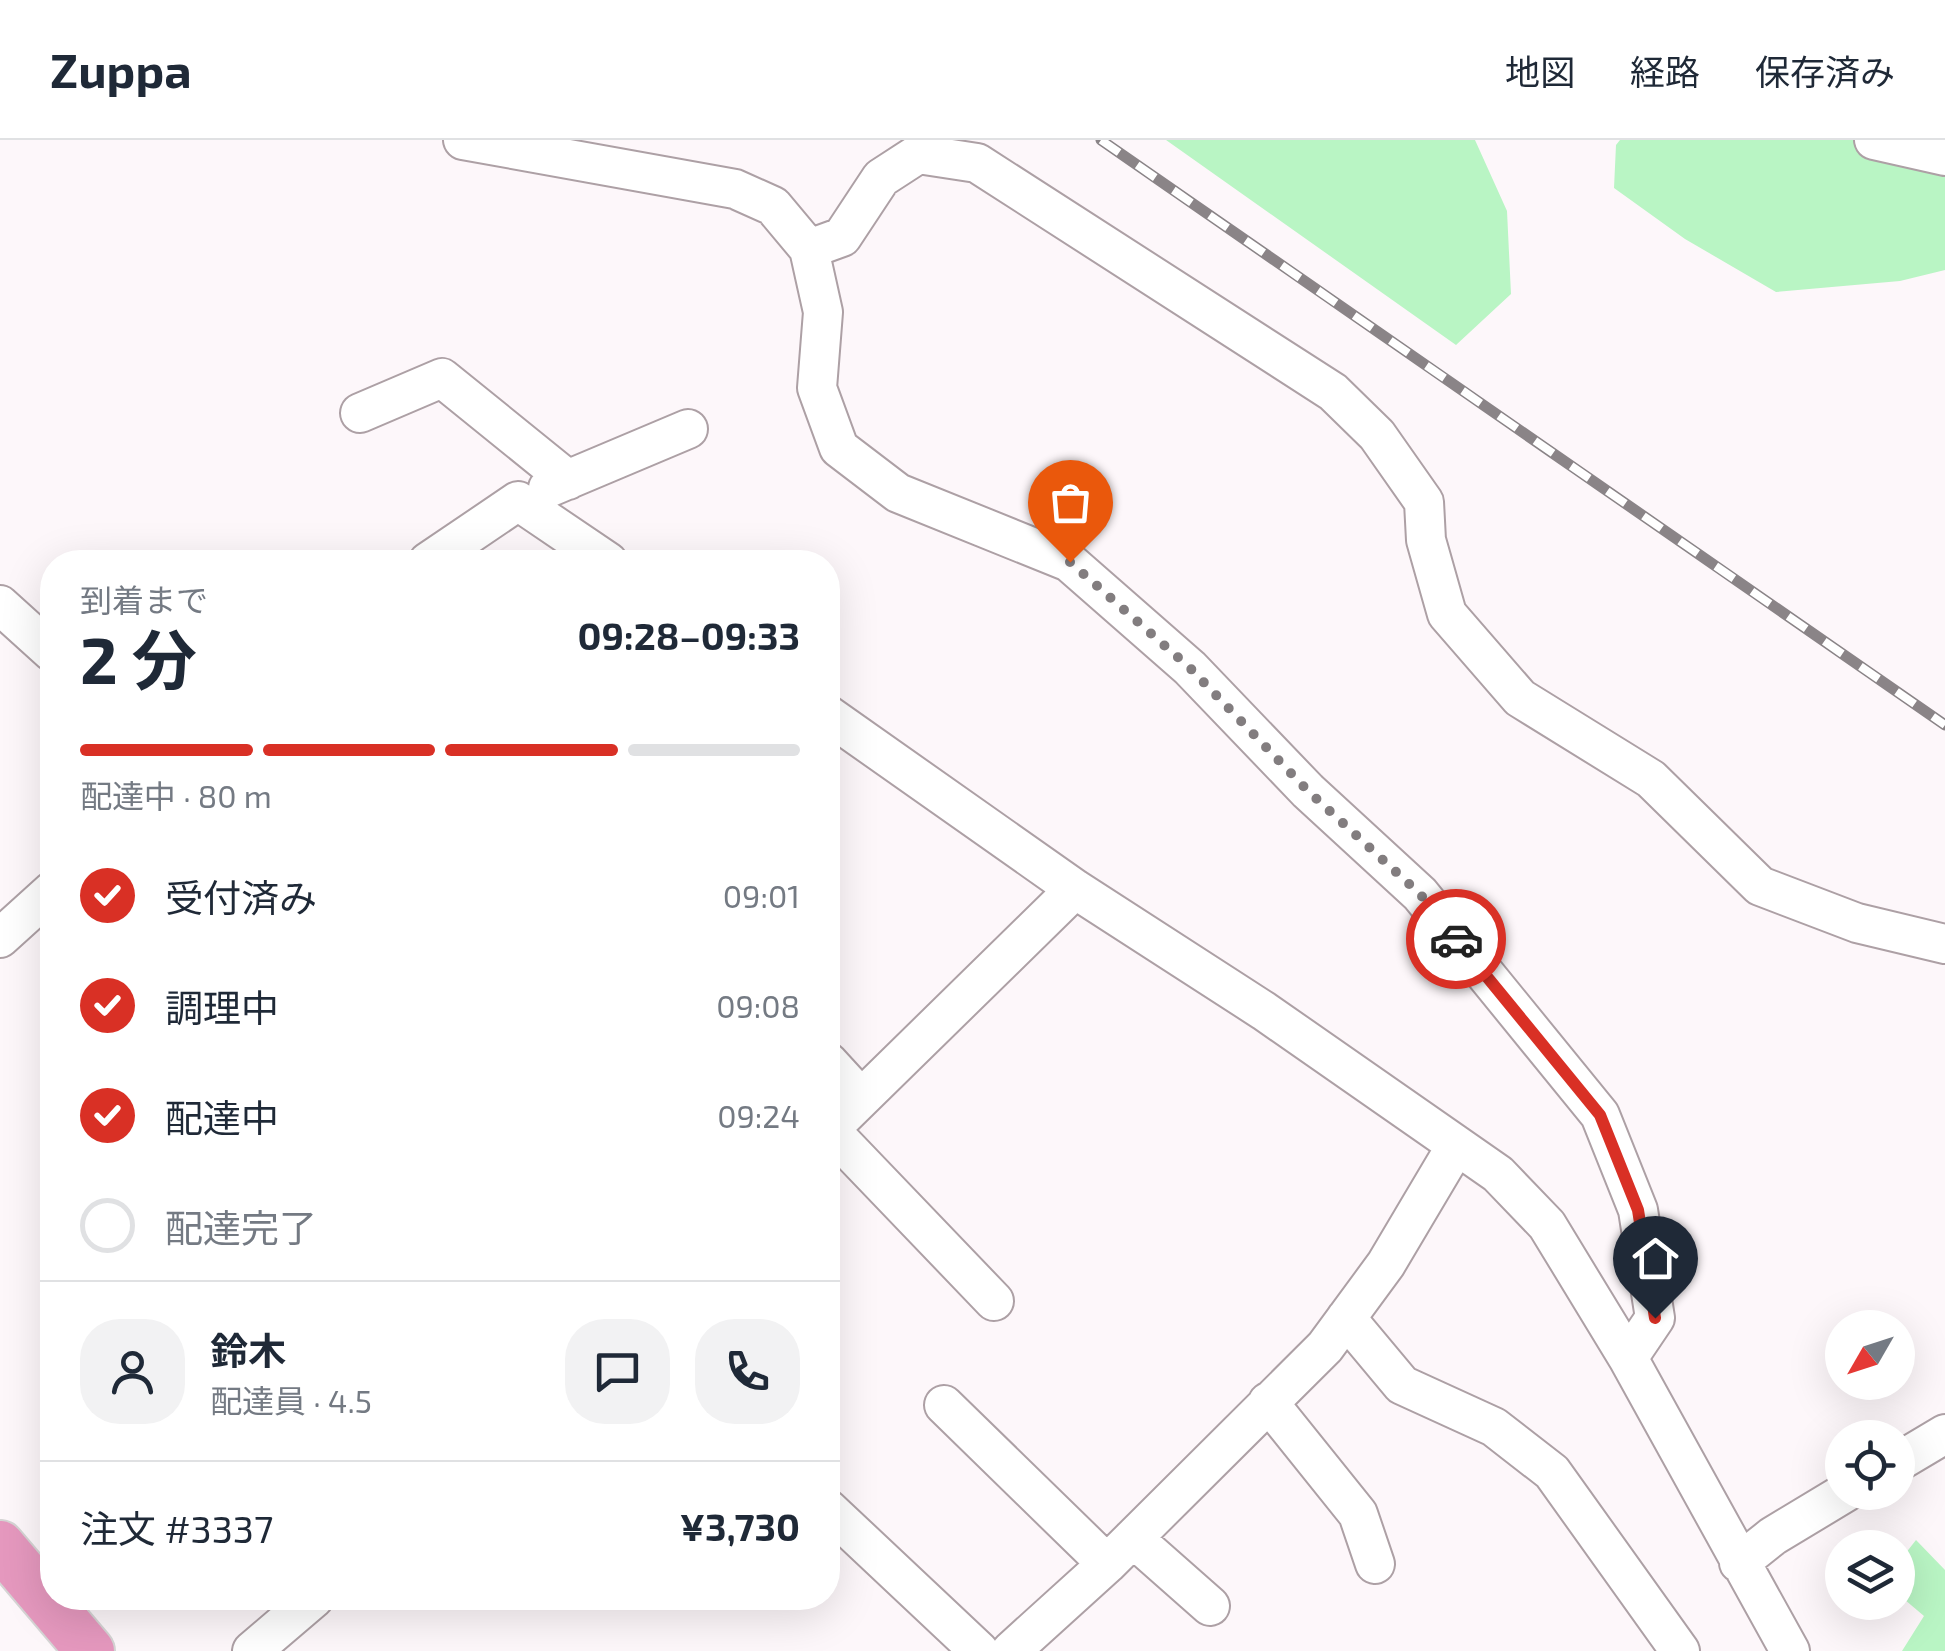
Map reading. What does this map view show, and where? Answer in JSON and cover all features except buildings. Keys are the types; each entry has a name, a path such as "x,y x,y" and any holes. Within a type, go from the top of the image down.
{"main road":[{"path":"3,1556 40,1596"},
{"path":"52,1610 90,1651"}],"street":[{"path":"463,140 539,146 735,189 773,206 809,249 823,312 817,388 839,448 898,493 1070,562 1190,668 1308,791 1420,894 1600,1115 1638,1210 1655,1318 1628,1358"},
{"path":"1874,140 1945,156"},
{"path":"809,249 842,237 881,178 918,154 977,163 1333,392 1378,435 1424,502 1426,540 1447,614 1520,698 1651,779 1760,886 1858,923 1945,944"},
{"path":"360,412 442,378 568,480"},
{"path":"445,550 518,500 688,430"},
{"path":"518,500 591,550"},
{"path":"0,606 40,641"},
{"path":"840,723 1075,889 1264,1011 1498,1174 1548,1225 1628,1358 1790,1651"},
{"path":"840,1119 1075,889"},
{"path":"0,938 40,902"},
{"path":"840,1075 862,1098"},
{"path":"840,1142 994,1301"},
{"path":"1012,1651 1120,1551 1325,1347 1386,1264 1456,1146"},
{"path":"1346,1318 1402,1385 1494,1427 1552,1472 1680,1651"},
{"path":"1268,1402 1358,1514 1375,1564"},
{"path":"944,1405 1120,1551 1210,1606"},
{"path":"1915,1452 1945,1434"},
{"path":"1739,1563 1773,1536 1825,1505"},
{"path":"840,1520 979,1651"},
{"path":"252,1651 300,1610"}],"green space":[{"path":"1166,140 1475,140 1507,211 1511,294 1456,345"},
{"path":"1620,140 1945,140 1945,270 1900,281 1776,292 1685,239 1614,188 1616,145"},
{"path":"1915,1541 1945,1570 1945,1651 1902,1651 1924,1616 1915,1608"}],"railway":[{"path":"1101,140 1945,725"}],"way so far":[{"path":"1070,562 1190,668 1308,791 1420,894 1456,939"}],"route":[{"path":"1456,939 1600,1115 1638,1210 1655,1318"}]}
